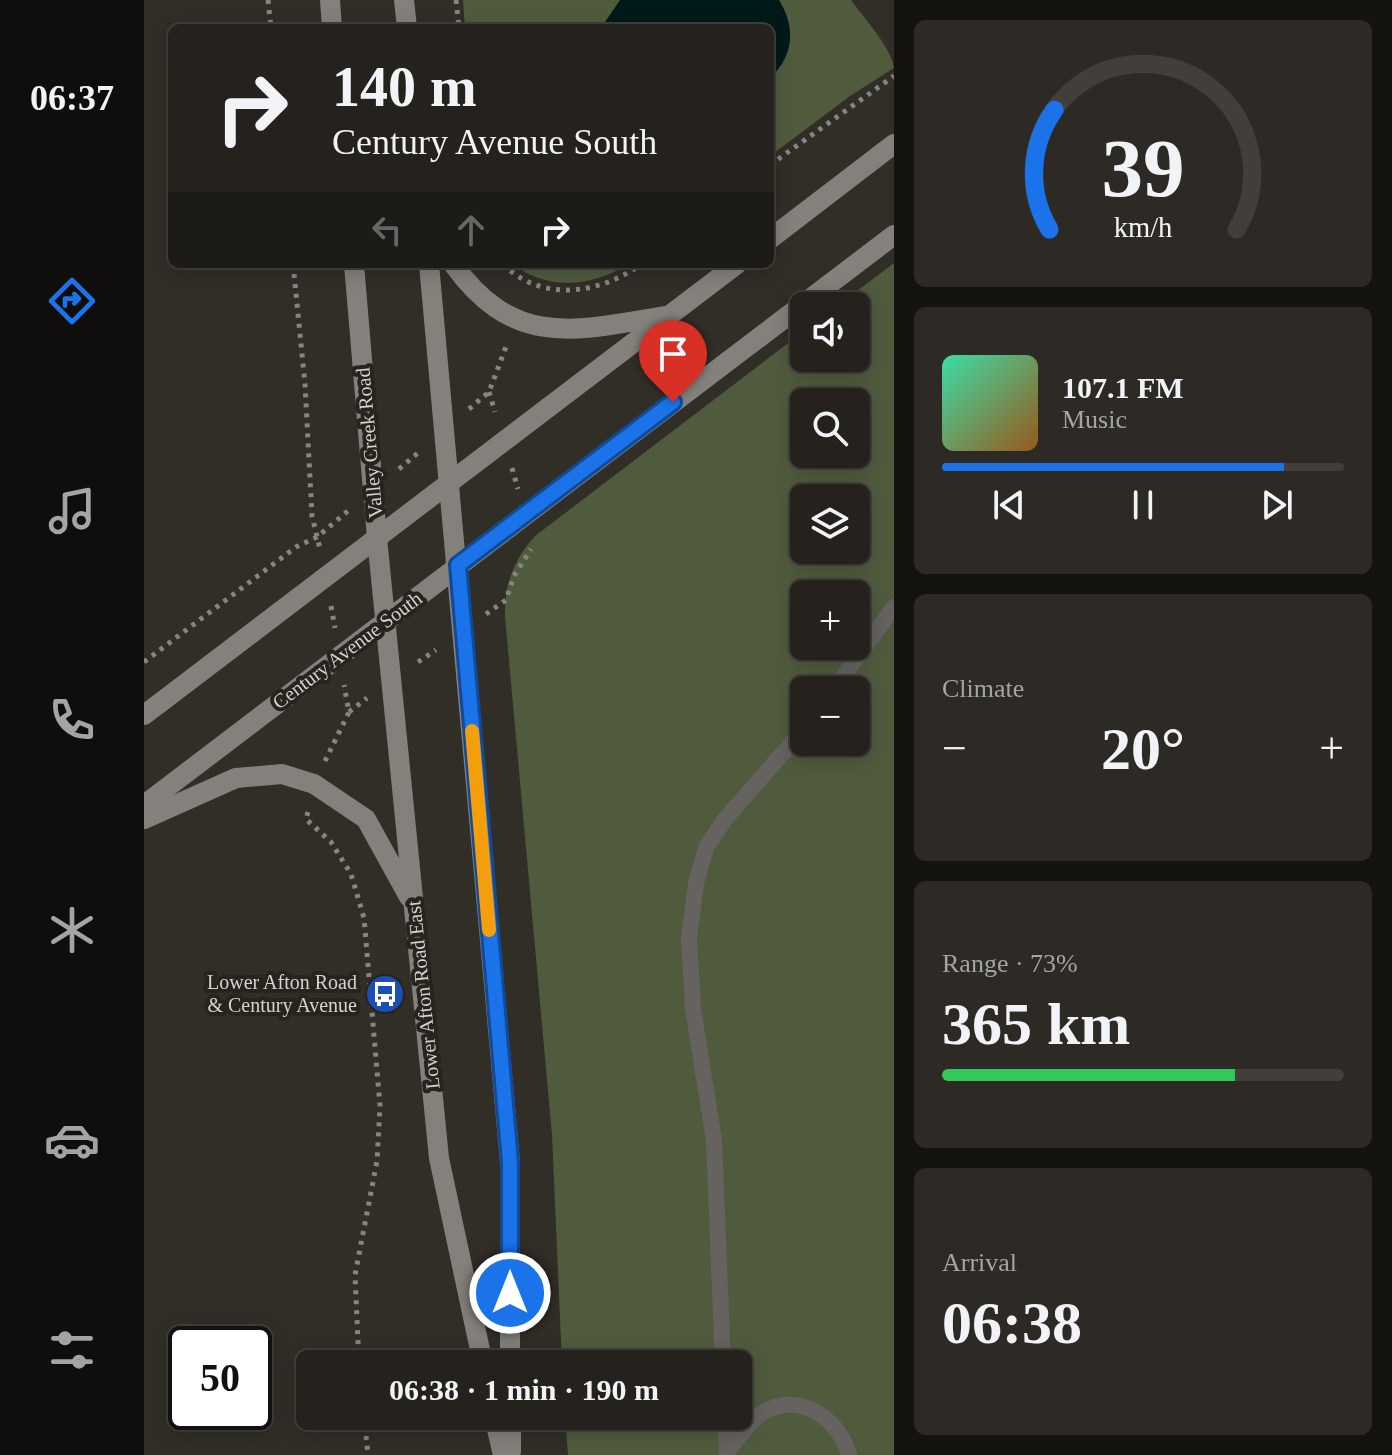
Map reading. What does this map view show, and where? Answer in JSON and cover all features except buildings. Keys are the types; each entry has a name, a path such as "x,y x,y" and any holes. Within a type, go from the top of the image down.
{"main road":[{"path":"330,0 332,24"},
{"path":"404,0 407,24"},
{"path":"774,236 894,144"},
{"name":"Century Avenue South","path":"144,805 894,235"},
{"name":"Valley Creek Road","path":"354,268 385,622"},
{"path":"429,268 510,1162 510,1350"},
{"path":"456,268 497,310 545,328 577,330 669,316"},
{"path":"144,715 732,268"},
{"name":"Lower Afton Road East","path":"385,622 439,1158 480,1350"},
{"path":"144,819 236,778 282,774 314,784 366,819 413,904"},
{"path":"497,1430 503,1455"},
{"path":"511,1430 511,1455"}],"lane":[{"path":"843,676 894,607"},
{"path":"722,1350 714,1140 693,1009 689,938 694,896 706,848 725,819 790,745"},
{"path":"727,1454 750,1424 771,1408 797,1404 816,1411 837,1429 849,1455"},
{"path":"726,1430 727,1454"}],"path":[{"path":"268,0 271,24"},
{"path":"456,0 459,24"},
{"path":"774,162 894,76"},
{"path":"507,268 532,284 575,290 606,284 634,268"},
{"path":"365,1430 368,1455"}],"green space":[{"path":"463,0 851,0 883,42 894,68 850,96 774,153 774,24 465,24"},
{"path":"894,263 894,1455 568,1455 566,1430 752,1430 752,1350 561,1350 552,1135 505,616 509,583 516,563 535,536 790,342 790,372 870,372 870,292 856,292"},
{"path":"519,268 621,268 600,278 570,283 540,279"}],"water":[{"path":"620,0 779,0 788,20 790,41 784,60 774,74 774,24 604,24"}],"slow traffic":[{"path":"472,731 489,930"}],"place":[{"name":"Lower Afton Road & Century Avenue","path":"385,994"}],"route":[{"path":"510,1293 510,1162 458,565 673,402"}]}
